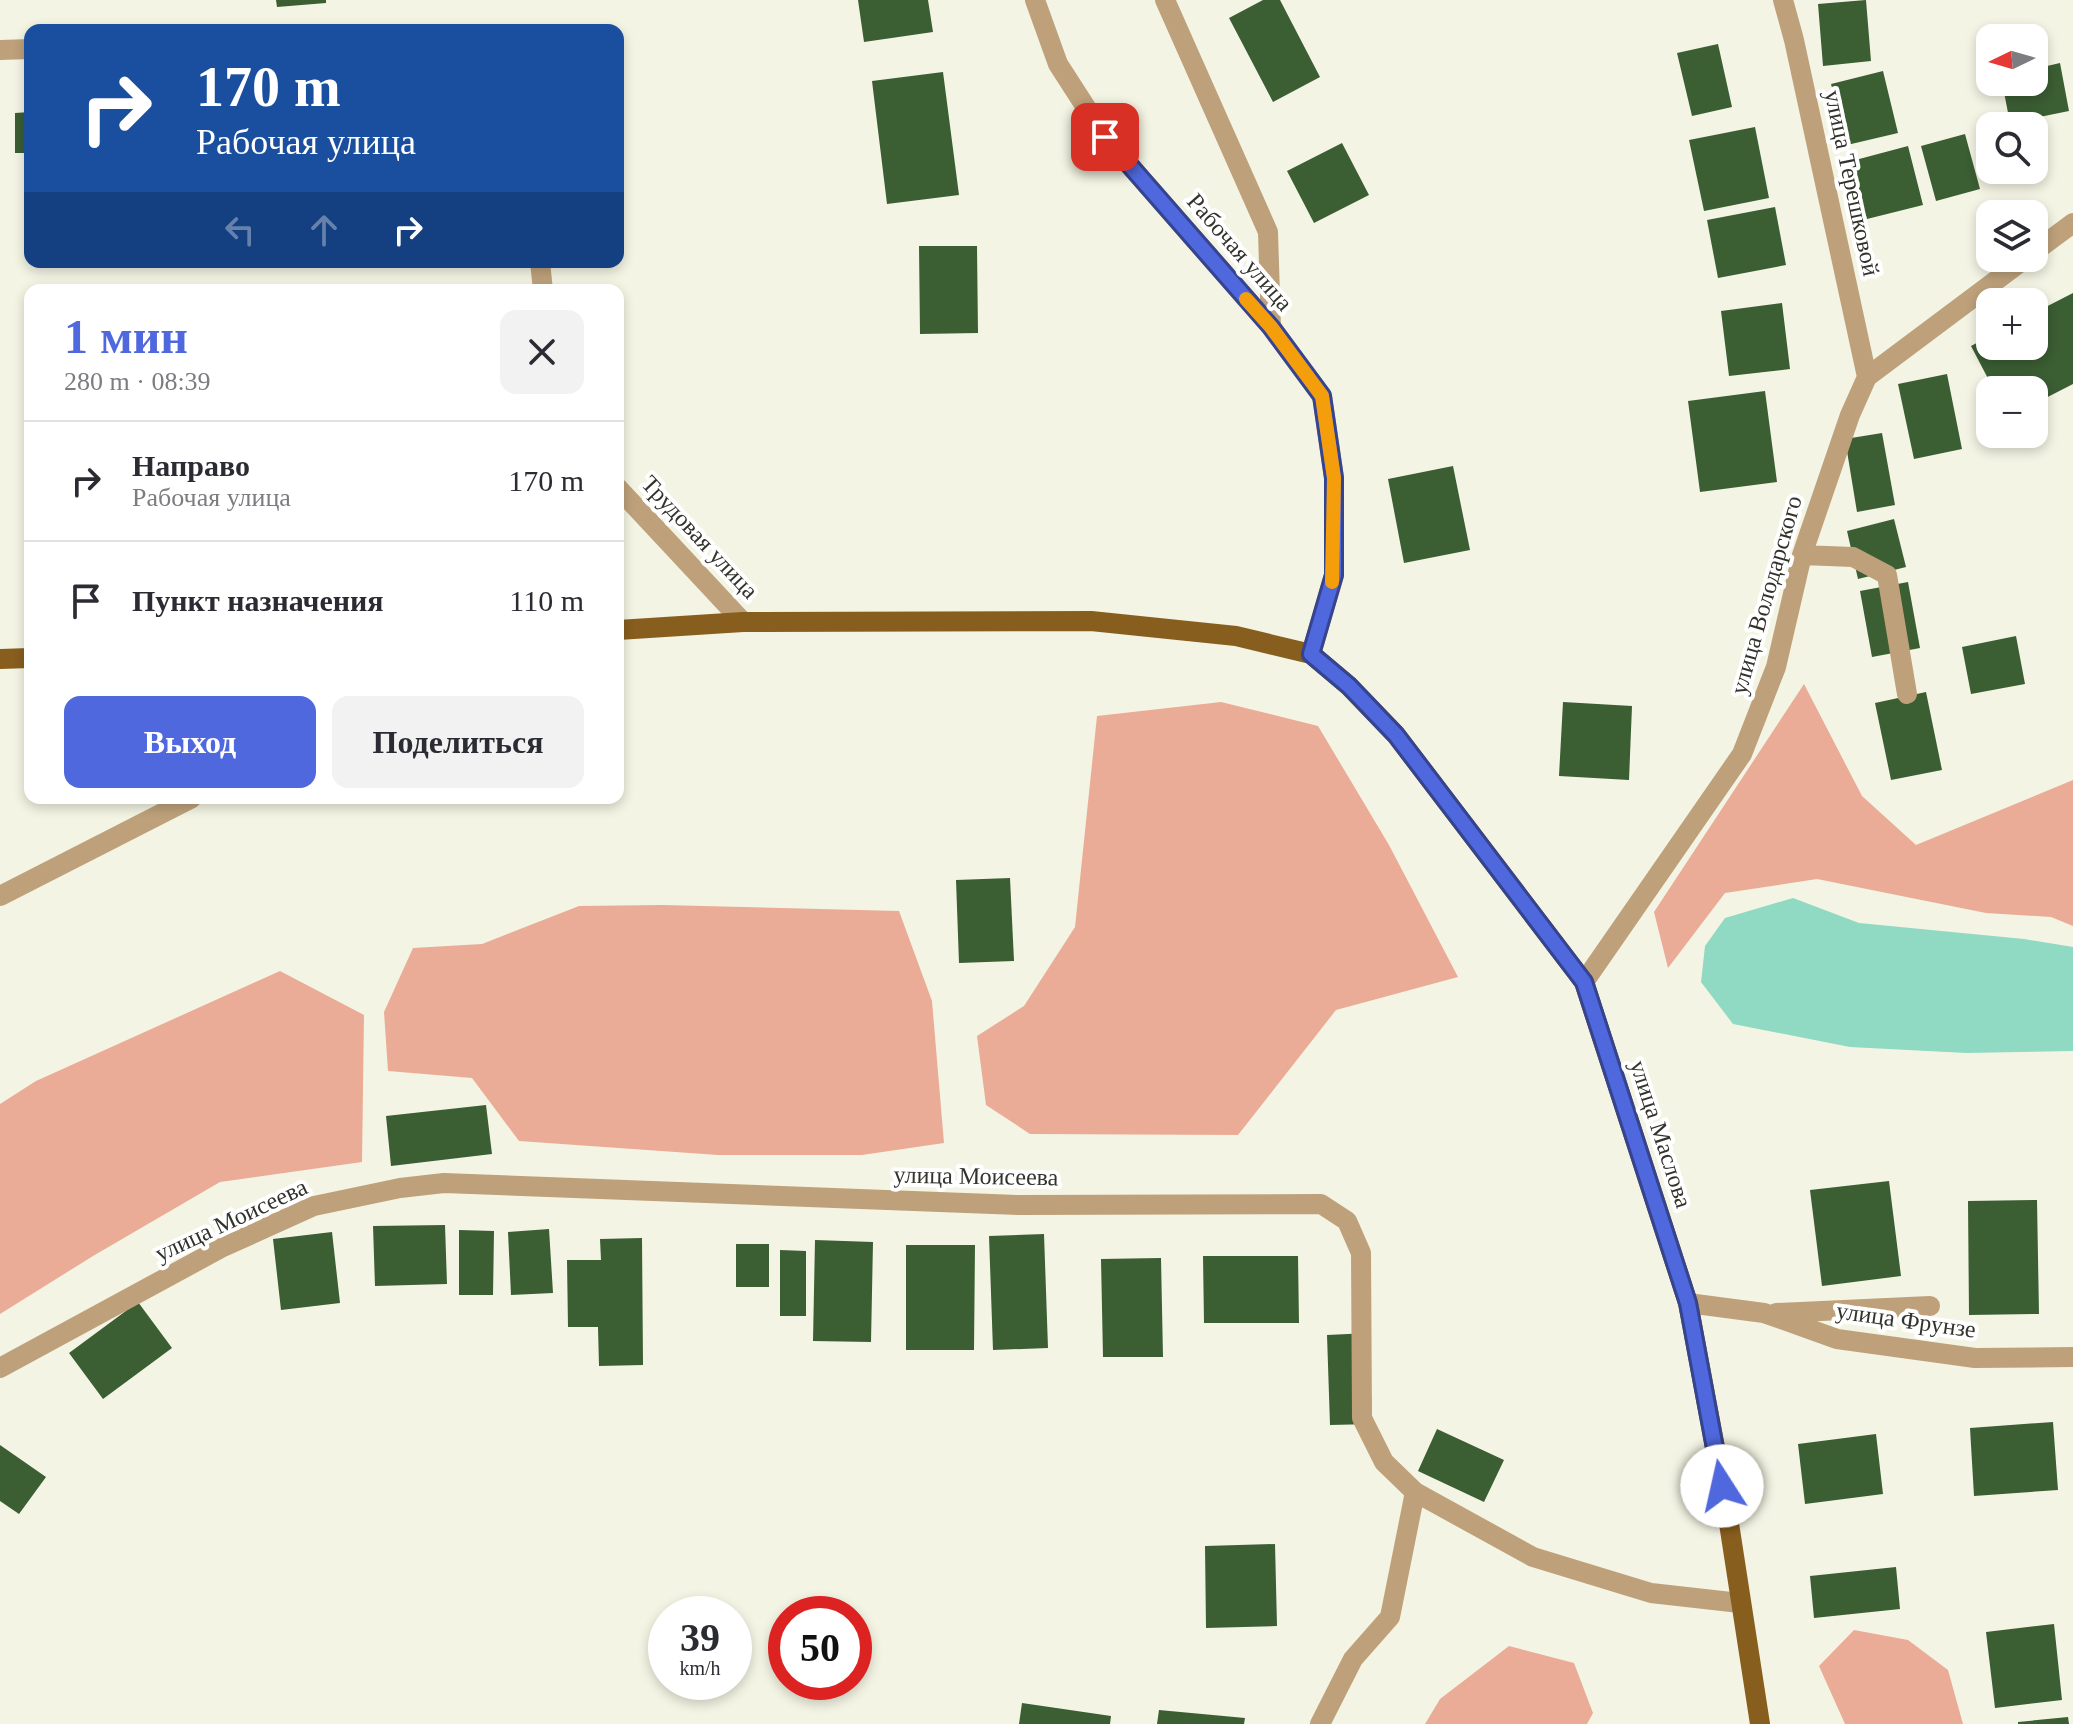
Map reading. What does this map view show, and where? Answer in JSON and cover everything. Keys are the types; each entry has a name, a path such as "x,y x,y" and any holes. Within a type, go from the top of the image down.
{"main road":[{"path":"624,630 743,622 1091,621 1236,636 1311,654"},
{"name":"улица Маслова","path":"1311,654 1349,686 1396,735 1584,982 1688,1303 1728,1517 1760,1724"},
{"path":"0,659 24,658"}],"street":[{"name":"Рабочая улица","path":"1035,0 1058,64 1105,137 1271,327 1322,396 1334,478 1334,575 1311,654"},
{"path":"1165,0 1268,232 1271,327"},
{"name":"улица Терешковой","path":"1783,0 1867,377"},
{"path":"0,50 24,49"},
{"path":"2048,242 2073,223"},
{"name":"улица Володарского","path":"1584,982 1742,754 1776,667 1802,555 1850,415 1867,377 2007,272"},
{"name":"Трудовая улица","path":"624,494 743,622"},
{"path":"1802,555 1853,557 1887,575 1907,694"},
{"path":"0,896 180,804"},
{"name":"улица Моисеева","path":"0,1368 221,1248 314,1206 400,1188 444,1183 1019,1205 1321,1204 1347,1221 1361,1253 1362,1418 1384,1462 1415,1492 1533,1557 1651,1593 1740,1603"},
{"name":"улица Фрунзе","path":"1688,1303 1764,1313 1837,1339 1975,1358 2073,1357"},
{"path":"1764,1313 1930,1306"},
{"path":"1320,1724 1353,1659 1390,1617 1415,1492"}],"shaded area":[{"path":"1804,684 1862,796 1916,845 2073,780 2073,926 2051,917 1986,913 1817,879 1725,893 1668,968 1654,912"},
{"path":"1221,702 1318,726 1389,845 1458,977 1336,1010 1238,1135 1030,1134 986,1105 977,1036 1024,1006 1075,927 1097,716"},
{"path":"579,906 899,911 932,1001 944,1143 862,1155 718,1155 519,1141 472,1078 388,1071 384,1012 413,948 482,944"},
{"path":"280,971 364,1015 362,1162 220,1182 0,1314 0,1104 36,1081"},
{"path":"1854,1630 1908,1640 1948,1670 1963,1724 1845,1724 1819,1666"},
{"path":"1509,1646 1574,1663 1593,1713 1587,1724 1425,1724 1440,1699"}],"water":[{"path":"1793,898 1859,923 2024,939 2073,947 2073,1051 1966,1053 1850,1047 1733,1024 1701,982 1705,946 1725,918"}],"building":[{"path":"276,0 326,0 326,3 277,7"},
{"path":"858,0 928,0 933,32 864,42"},
{"path":"1263,0 1280,0 1320,77 1273,102 1229,18"},
{"path":"1866,0 1871,61 1823,66 1818,4"},
{"path":"1718,44 1732,107 1692,116 1677,53"},
{"path":"2060,63 2069,111 2048,115 2048,112 2008,112 2005,96 2048,96 2048,66"},
{"path":"1883,71 1898,133 1847,145 1831,84"},
{"path":"943,72 959,195 887,204 872,81"},
{"path":"24,112 24,153 15,153 15,113"},
{"path":"1755,127 1769,198 1704,211 1689,140"},
{"path":"1965,134 1976,184 1980,189 1936,201 1921,146"},
{"path":"1342,143 1369,195 1314,223 1287,171"},
{"path":"1908,146 1923,205 1863,220 1848,162"},
{"path":"1775,207 1786,265 1718,278 1707,220"},
{"path":"919,246 977,246 978,333 920,334"},
{"path":"2073,293 2073,384 2048,397 2048,376 1987,376 1978,360 2048,360 2048,306"},
{"path":"1782,303 1790,369 1729,376 1721,311"},
{"path":"1947,374 1962,449 1914,459 1898,384"},
{"path":"1765,391 1777,482 1700,492 1688,401"},
{"path":"1882,433 1895,505 1857,512 1845,439"},
{"path":"1453,466 1470,550 1404,563 1388,479"},
{"path":"1894,519 1906,567 1858,579 1847,531"},
{"path":"1908,582 1920,648 1872,657 1860,591"},
{"path":"2016,636 2025,684 1971,694 1962,647"},
{"path":"1926,692 1942,770 1891,780 1875,703"},
{"path":"1563,702 1632,706 1629,780 1559,776"},
{"path":"1010,878 1014,961 959,963 956,880"},
{"path":"486,1105 492,1154 391,1166 386,1116"},
{"path":"1889,1181 1901,1276 1822,1286 1810,1190"},
{"path":"2037,1200 2039,1314 1969,1315 1968,1201"},
{"path":"445,1225 447,1284 375,1286 373,1226"},
{"path":"549,1229 553,1293 511,1295 508,1232"},
{"path":"459,1230 494,1231 493,1295 459,1295"},
{"path":"332,1232 340,1303 281,1310 273,1239"},
{"path":"1044,1234 1048,1348 993,1350 989,1236"},
{"path":"642,1238 643,1365 599,1366 598,1327 568,1327 567,1260 601,1260 600,1239"},
{"path":"815,1240 873,1242 871,1342 813,1341"},
{"path":"736,1244 769,1244 769,1287 736,1287"},
{"path":"906,1245 975,1245 974,1350 906,1350"},
{"path":"780,1250 806,1251 806,1316 780,1316"},
{"path":"1203,1256 1298,1256 1299,1323 1204,1323"},
{"path":"1161,1258 1163,1357 1103,1357 1101,1259"},
{"path":"138,1302 172,1348 103,1399 69,1353"},
{"path":"1369,1333 1372,1424 1330,1425 1327,1335"},
{"path":"2053,1422 2058,1490 1974,1496 1970,1428"},
{"path":"1437,1429 1504,1460 1484,1502 1418,1471"},
{"path":"1876,1434 1883,1494 1805,1504 1798,1444"},
{"path":"0,1445 46,1477 19,1514 0,1501"},
{"path":"1275,1544 1277,1626 1206,1628 1205,1546"},
{"path":"1896,1567 1900,1609 1814,1618 1810,1576"},
{"path":"2054,1624 2062,1700 1995,1708 1986,1632"},
{"path":"1022,1703 1111,1716 1110,1724 1019,1724"},
{"path":"1159,1710 1245,1718 1244,1724 1157,1724"},
{"path":"2068,1717 2069,1724 2018,1724 2018,1722"}],"slow traffic":[{"path":"1246,299 1271,327 1322,396 1334,478 1332,582"}],"route":[{"path":"1105,137 1271,327 1322,396 1334,478 1334,575 1311,654 1349,686 1396,735 1584,982 1688,1303 1722,1486"}]}
